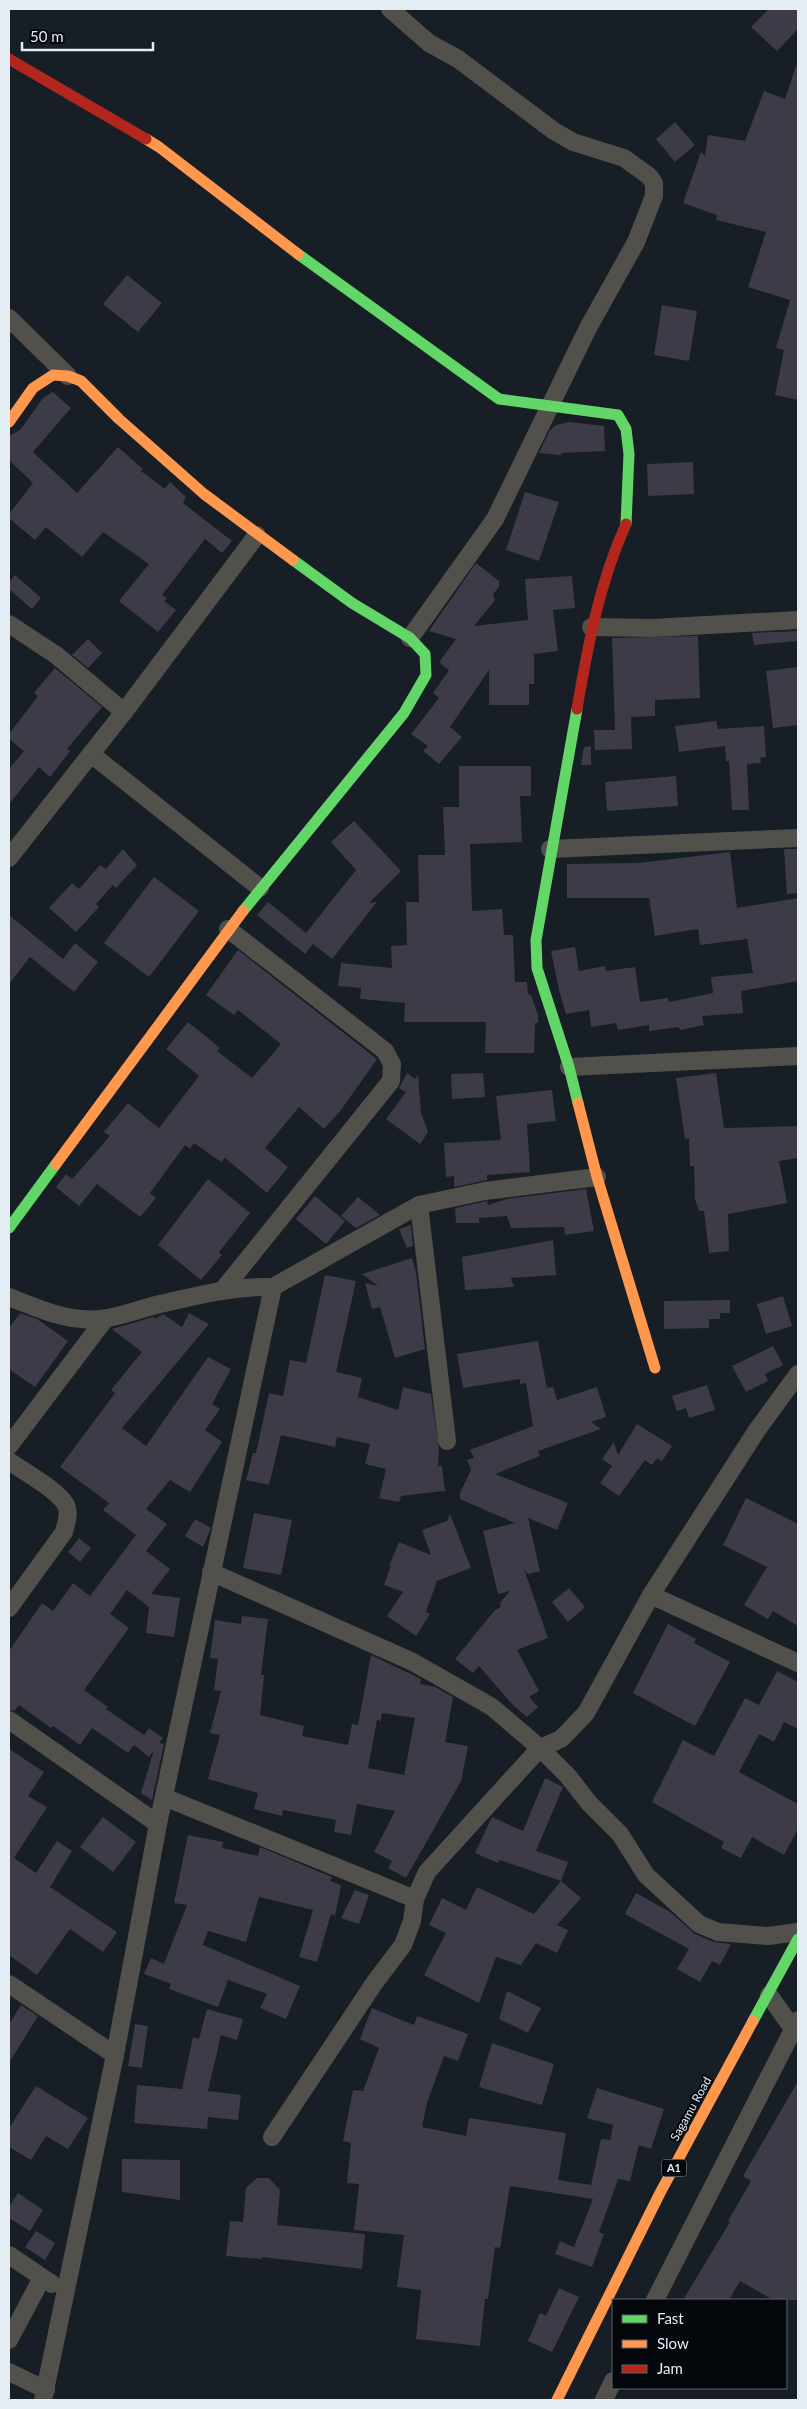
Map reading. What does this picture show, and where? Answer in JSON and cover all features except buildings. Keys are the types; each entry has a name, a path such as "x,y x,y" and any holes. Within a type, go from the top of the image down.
{"main road":[{"path":"9,59 159,147 280,242 499,399 526,405 584,408 618,415 626,429 629,454 628,520 610,560 591,627 550,849 536,940 537,968 569,1067 597,1177 655,1368"},
{"path":"9,422 33,388 52,375 68,376 81,381 166,462 257,535 352,603 410,638 425,654 427,664 426,675 404,713 228,929 9,1228"},
{"name":"Sagamu Road","path":"557,2400 660,2193 798,1939"}],"street":[{"path":"390,9 428,43 458,59 554,131 573,142 624,158 649,176 654,183 654,196 636,242 588,328 552,406 495,519 410,638"},
{"path":"9,318 68,376"},
{"path":"9,858 92,754 257,535"},
{"path":"591,627 653,628 798,620"},
{"path":"9,624 56,656 124,712"},
{"path":"92,754 260,888"},
{"path":"550,849 798,838"},
{"path":"222,1291 391,1081 392,1064 385,1051 228,929"},
{"path":"569,1067 798,1056"},
{"path":"9,1297 59,1315 83,1320 105,1318 222,1291 253,1286 273,1287 419,1205 485,1191 597,1177"},
{"path":"419,1205 447,1441"},
{"path":"9,2372 44,2395 115,2055 158,1824 273,1287"},
{"path":"9,1446 105,1318"},
{"path":"272,2137 375,1982 403,1945 412,1921 416,1899 427,1872 540,1748 561,1739 586,1713 651,1595 757,1430 798,1374"},
{"path":"9,1461 58,1496 67,1506 67,1520 64,1532 9,1608"},
{"path":"211,1572 413,1662 492,1707 540,1748 568,1776 589,1803 620,1834 646,1875 699,1924 718,1932 768,1936 798,1932"},
{"path":"651,1595 798,1663"},
{"path":"9,1720 158,1824"},
{"path":"164,1797 416,1899"},
{"path":"9,1984 115,2055"},
{"path":"656,2299 797,2027 769,1995"},
{"path":"9,2255 64,2293"},
{"path":"9,2340 42,2278"},
{"path":"604,2400 612,2384"}],"traffic: fast":[{"path":"298,254 499,399 618,415 626,429 629,454 626,524"},
{"path":"243,911 404,713 426,675 425,654 410,638 352,603 293,560"},
{"path":"577,709 536,940 537,968 569,1067 578,1103"},
{"path":"9,1228 56,1164"},
{"path":"753,2021 798,1939"}],"traffic: slow":[{"path":"146,139 298,254"},
{"path":"9,422 33,388 53,375 68,376 81,381 119,419 204,494 293,560"},
{"path":"56,1164 243,911"},
{"path":"578,1103 597,1177 655,1368"},
{"path":"557,2400 660,2193 753,2021"}],"traffic: jam":[{"path":"9,59 146,139"},
{"path":"577,709 590,638 608,569 626,524"}]}
